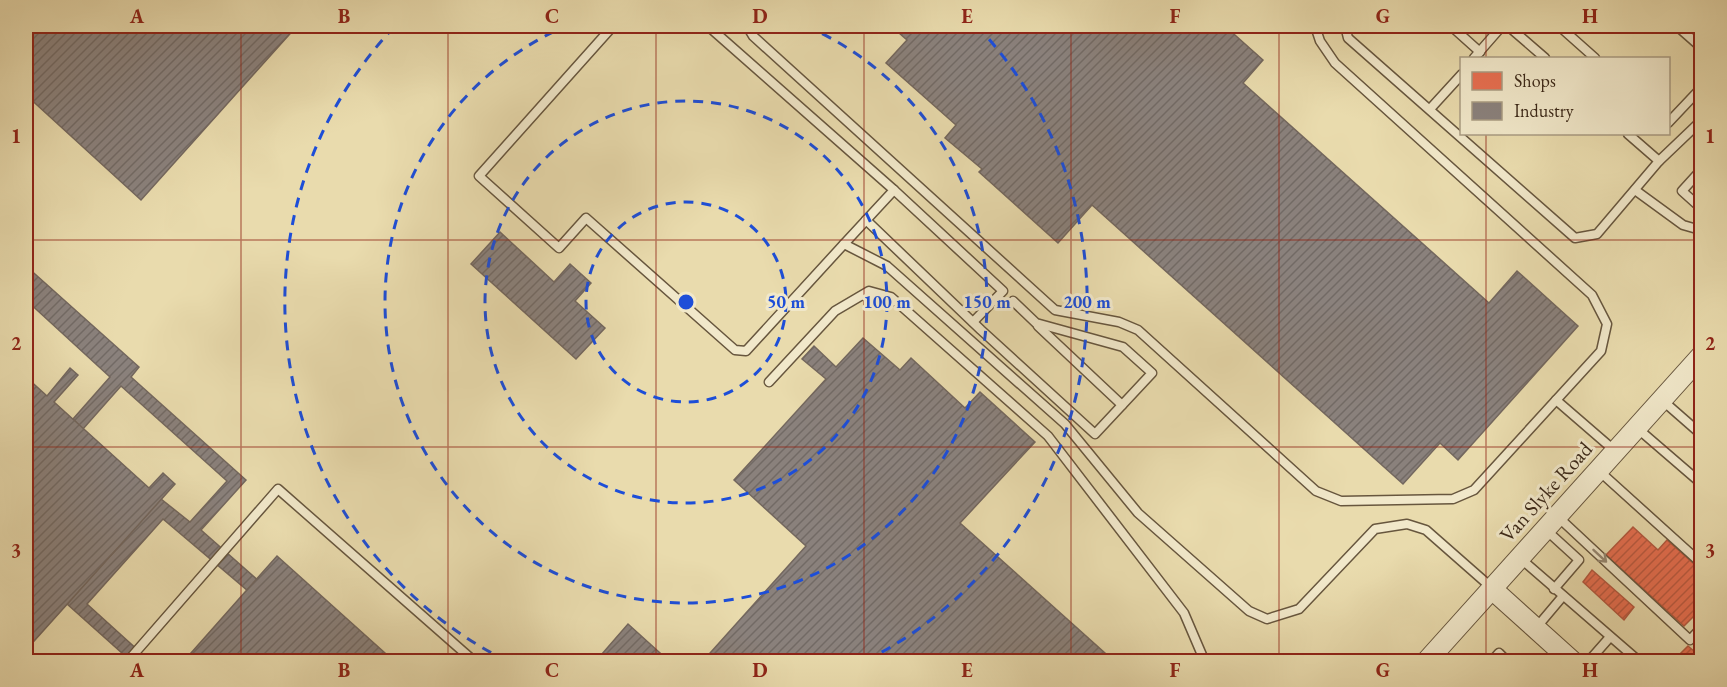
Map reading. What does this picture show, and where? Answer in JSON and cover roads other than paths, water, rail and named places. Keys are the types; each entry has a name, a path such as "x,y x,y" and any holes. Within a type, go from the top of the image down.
{"street":[{"name":"Van Slyke Road","path":"1426,662 1701,355"},
{"path":"1492,589 1573,662"}],"lane":[{"path":"613,26 479,176 559,248 586,218 735,350 746,351 894,190"},
{"path":"708,26 894,190 1003,291 973,322"},
{"path":"747,26 753,36 1055,310 1119,322 1138,330 1316,491 1341,501 1453,499 1474,490 1600,351 1607,324 1592,295 1335,63 1320,41 1315,26"},
{"path":"1345,26 1348,38 1575,237 1597,234 1659,161 1701,120"},
{"path":"1451,26 1477,55 1502,26"},
{"path":"1508,26 1544,57"},
{"path":"1559,26 1594,57"},
{"path":"1677,26 1701,48"},
{"path":"1430,109 1460,75"},
{"path":"1670,121 1701,87"},
{"path":"1629,135 1659,161"},
{"path":"1701,170 1682,191 1701,209"},
{"path":"1635,190 1683,225 1697,229 1701,224"},
{"path":"866,220 1095,434 1152,374 1124,346 1036,323"},
{"path":"844,244 887,266 1065,424 1138,513 1249,611 1267,619 1299,609 1375,529 1407,524 1426,530 1492,589"},
{"path":"769,382 835,311 869,291 891,297 1048,436 1184,613 1205,662"},
{"path":"1013,301 1122,405"},
{"path":"1662,399 1701,435"},
{"path":"1556,400 1615,451"},
{"path":"1637,428 1701,484"},
{"path":"1598,470 1701,564"},
{"path":"127,662 278,489 475,662"},
{"path":"1551,522 1580,560 1554,589"},
{"path":"1551,522 1690,640 1701,627"},
{"path":"1520,558 1640,662"},
{"path":"1536,628 1563,596"},
{"path":"1588,662 1611,637"},
{"path":"1491,662 1499,653 1508,662"}]}
